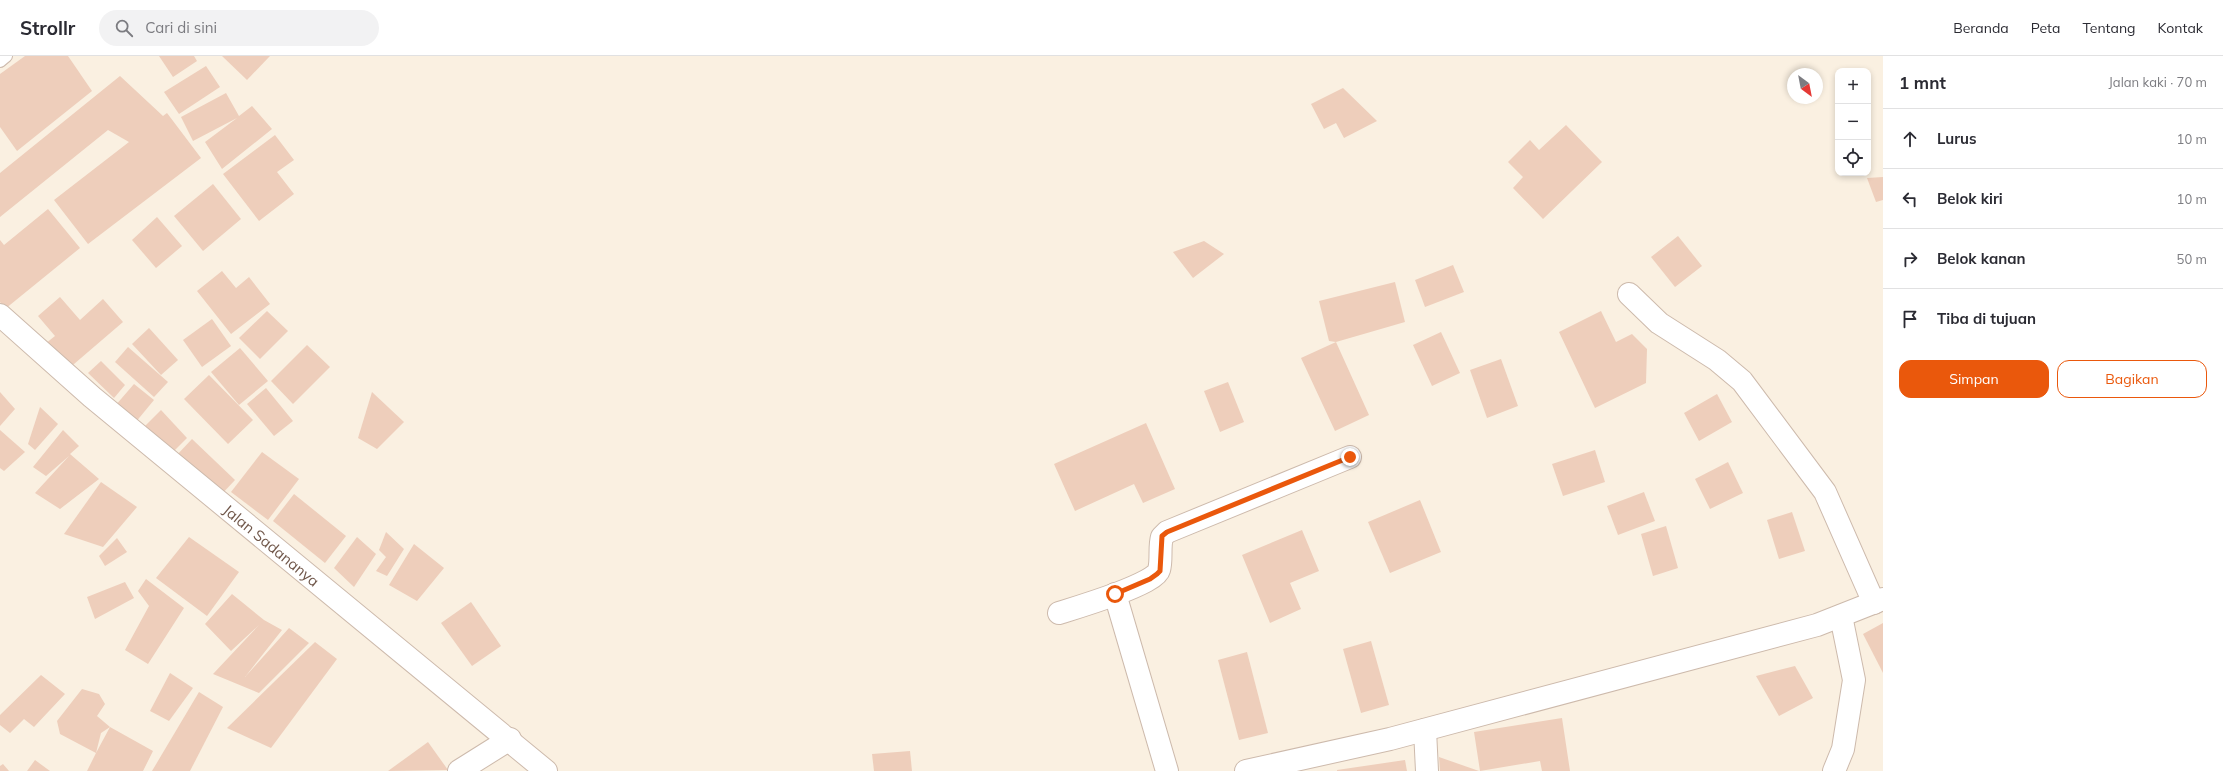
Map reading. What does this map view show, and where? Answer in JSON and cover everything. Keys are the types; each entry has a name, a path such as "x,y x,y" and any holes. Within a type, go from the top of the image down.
{"street":[{"path":"1246,771 1425,730 1817,625 1879,601 1824,492 1742,381 1717,360 1659,323 1629,294"},
{"name":"Jalan Sadananya","path":"0,315 98,402 449,693 510,739 546,771"},
{"path":"1059,613 1115,594 1155,577 1160,571 1162,536 1167,532 1350,457"},
{"path":"1115,594 1167,771"},
{"path":"1834,771 1843,749 1854,680 1841,616"},
{"path":"1425,730 1427,771"},
{"path":"459,771 510,739"}],"lane":[{"path":"0,62 6,56"}],"building":[{"path":"25,56 68,56 92,91 17,151 0,127 0,74"},
{"path":"159,56 194,56 197,61 173,77"},
{"path":"222,56 270,56 247,80"},
{"path":"206,66 220,87 179,114 164,92"},
{"path":"120,76 163,116 167,113 201,158 88,244 54,200 129,142 108,130 0,217 0,173"},
{"path":"1343,88 1377,121 1344,138 1336,123 1324,129 1311,104"},
{"path":"226,93 239,116 252,106 272,129 222,169 205,142 237,118 193,141 181,117"},
{"path":"1566,125 1602,162 1543,219 1513,188 1523,177 1508,162 1530,140 1539,150"},
{"path":"275,135 294,160 277,172 294,194 259,221 223,174"},
{"path":"1883,177 1883,200 1876,202 1867,178"},
{"path":"213,184 241,219 203,251 174,216"},
{"path":"48,209 80,248 5,309 0,302 0,240 4,245"},
{"path":"157,217 182,246 156,268 132,240"},
{"path":"1678,236 1702,266 1675,287 1651,257"},
{"path":"1204,241 1224,254 1193,278 1173,252"},
{"path":"1453,265 1464,292 1425,307 1415,280"},
{"path":"222,271 236,288 249,277 270,304 231,334 197,291"},
{"path":"1395,282 1405,322 1336,342 1329,341 1319,301"},
{"path":"60,297 80,320 103,299 123,322 67,370 45,344 55,336 38,316"},
{"path":"267,311 288,331 260,359 239,338"},
{"path":"1601,311 1616,342 1632,334 1647,349 1646,383 1595,408 1559,332"},
{"path":"212,319 231,346 202,367 183,340"},
{"path":"149,328 178,360 161,375 132,344"},
{"path":"1441,332 1460,373 1432,386 1413,345"},
{"path":"1336,342 1369,415 1335,431 1301,358"},
{"path":"307,345 330,367 293,404 271,381"},
{"path":"128,347 168,382 154,397 115,362"},
{"path":"240,348 268,381 239,405 211,372"},
{"path":"1501,359 1518,406 1487,418 1470,370"},
{"path":"101,361 125,385 114,398 88,373"},
{"path":"209,375 253,420 228,444 184,399"},
{"path":"1228,382 1244,422 1220,432 1204,391"},
{"path":"134,384 154,400 135,423 115,406"},
{"path":"266,388 293,421 274,436 247,404"},
{"path":"0,392 15,409 0,426"},
{"path":"372,392 404,422 377,449 358,438"},
{"path":"1717,394 1732,422 1699,441 1684,413"},
{"path":"40,407 58,424 35,450 28,444"},
{"path":"161,410 187,438 171,454 144,427"},
{"path":"1146,423 1175,489 1143,503 1134,484 1075,511 1054,464"},
{"path":"0,430 25,452 4,471 0,468"},
{"path":"63,430 79,446 70,454 99,479 60,509 35,493 69,456 46,476 33,467"},
{"path":"192,439 235,480 219,497 176,456"},
{"path":"1595,450 1605,482 1563,496 1552,464"},
{"path":"262,452 299,479 268,520 231,492"},
{"path":"1728,462 1743,493 1710,509 1695,479"},
{"path":"101,482 137,507 103,547 64,534"},
{"path":"1644,492 1655,521 1618,535 1607,506"},
{"path":"294,494 346,536 325,563 273,521"},
{"path":"1420,500 1441,552 1390,573 1368,522"},
{"path":"1792,512 1805,551 1779,559 1767,520"},
{"path":"1666,526 1678,568 1653,576 1641,534"},
{"path":"1302,530 1319,571 1290,583 1301,609 1270,623 1242,555"},
{"path":"386,532 404,549 387,576 376,571 386,557 379,550"},
{"path":"189,537 239,572 207,616 156,578"},
{"path":"357,537 376,554 354,587 334,568"},
{"path":"117,538 127,552 105,566 99,556"},
{"path":"414,544 444,568 417,601 389,585"},
{"path":"146,579 184,608 148,664 125,650 149,606 138,591"},
{"path":"125,582 134,598 95,619 87,597"},
{"path":"232,594 264,620 282,630 245,677 289,628 309,643 259,693 213,674 259,625 231,651 205,624"},
{"path":"471,602 501,646 472,666 441,623"},
{"path":"1883,623 1883,673 1863,634"},
{"path":"1371,641 1389,705 1361,713 1343,649"},
{"path":"315,642 337,659 271,748 227,728"},
{"path":"1247,652 1268,733 1239,740 1218,660"},
{"path":"1795,666 1813,698 1779,716 1756,676"},
{"path":"170,673 193,688 169,721 150,711"},
{"path":"41,675 65,694 34,727 24,719 10,733 0,725 0,715"},
{"path":"82,689 99,694 105,704 97,716 110,727 101,733 96,753 60,734 57,721"},
{"path":"199,692 223,707 190,771 152,771"},
{"path":"1562,718 1570,771 1542,771 1540,761 1480,771 1474,732"},
{"path":"110,727 153,751 143,771 87,771"},
{"path":"428,742 448,770 388,771"},
{"path":"910,751 912,771 874,771 872,754"},
{"path":"1439,757 1479,771 1440,771"},
{"path":"35,760 50,771 27,771"},
{"path":"1405,760 1407,771 1337,771 1337,770"},
{"path":"3,764 9,771 0,771 0,766"}],"route":[{"path":"1115,594 1155,577 1160,571 1161,540 1163,534 1350,457"}]}
